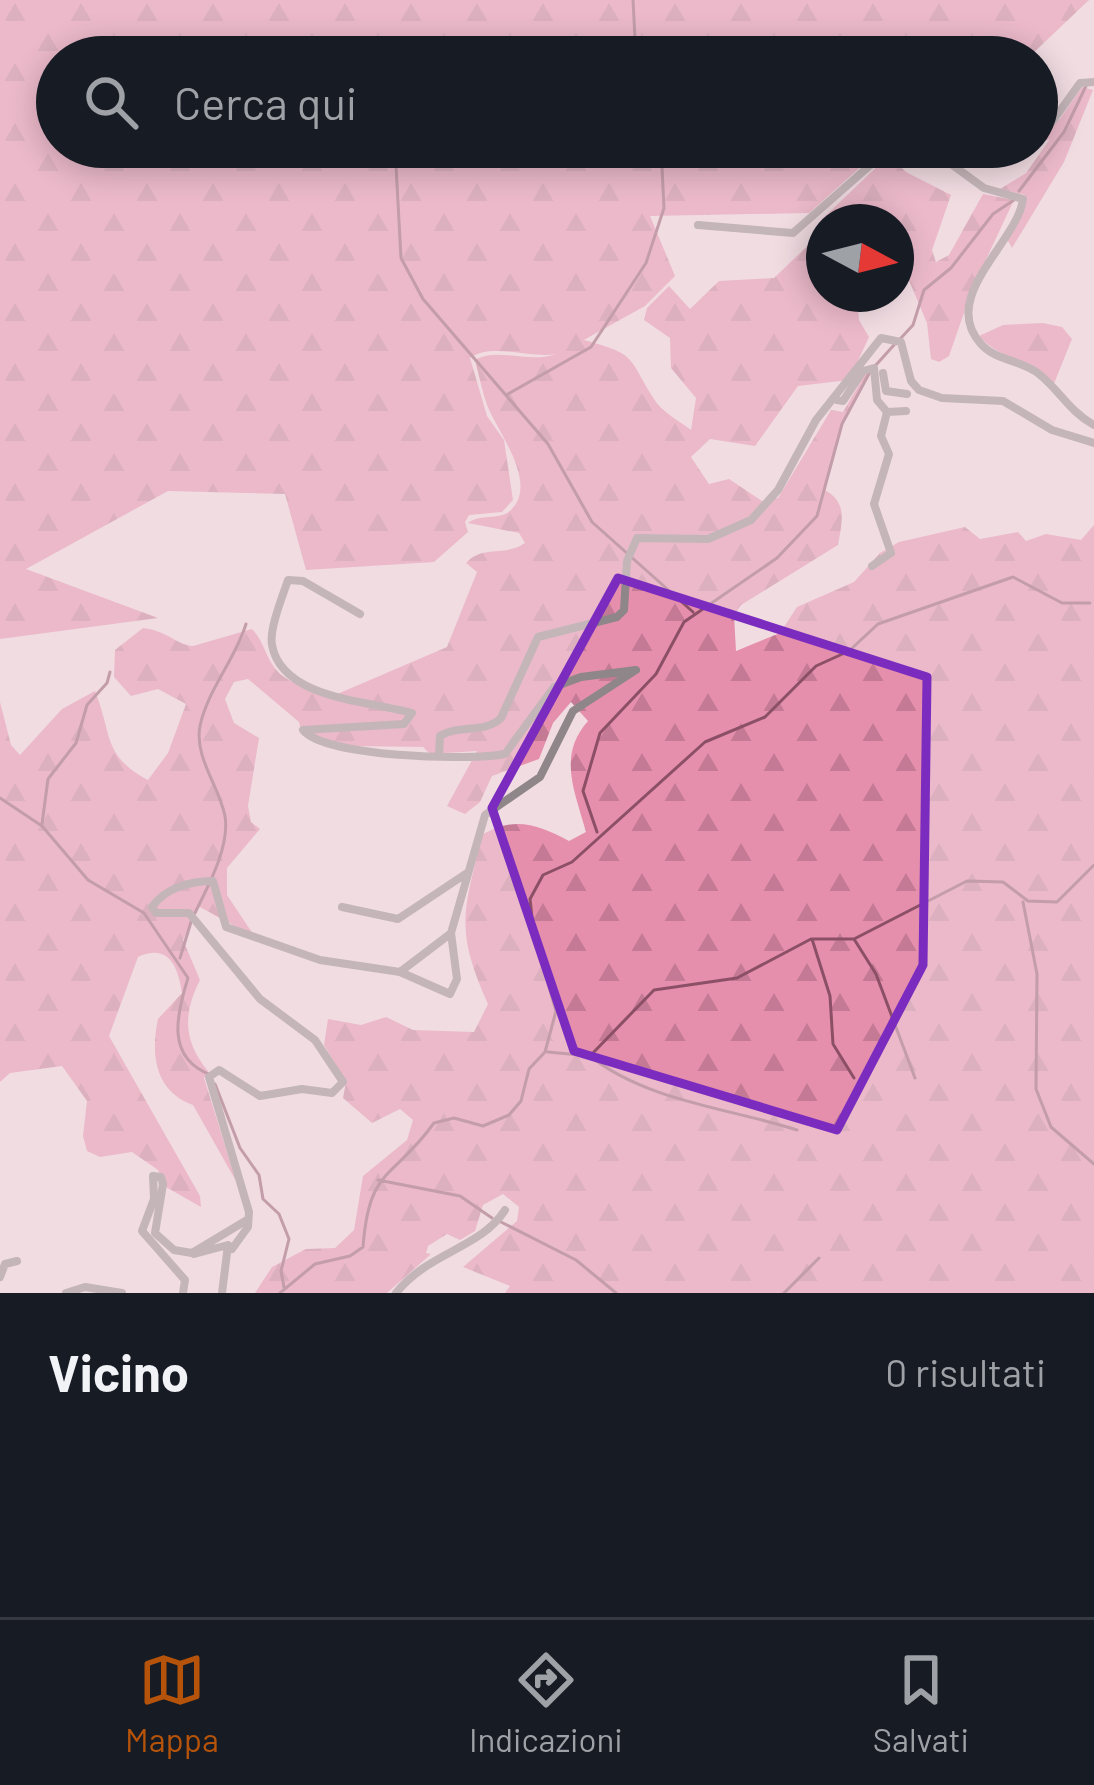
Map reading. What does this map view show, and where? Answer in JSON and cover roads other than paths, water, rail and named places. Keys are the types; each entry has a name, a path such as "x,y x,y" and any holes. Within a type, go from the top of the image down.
{"street":[{"path":"1058,114 1080,83 1094,82"},
{"path":"698,225 794,233 867,168"},
{"path":"957,168 984,188 1023,199 972,299 972,330 986,348 1043,377 1072,413 1094,425"},
{"path":"440,755 440,736 446,731 493,726 501,718 538,637 617,617 627,600 627,558 637,538 683,542 741,529 769,504 816,420 837,400 871,344 890,338 904,346 911,381 919,390 942,398 1003,401 1052,430 1094,443"},
{"path":"837,400 843,401 865,370 883,371 886,391 907,394"},
{"path":"872,566 891,553 874,504 889,454 886,412 876,395 877,370"},
{"path":"886,412 906,411"},
{"path":"232,1249 248,1228 244,1223 246,1195 211,1074 226,1073 240,1087 260,1096 302,1089 332,1093 343,1082 314,1040 260,999 188,913 156,913 152,908 170,889 210,880 226,928 320,960 400,972 450,994 457,969 451,933 485,815 540,777 573,711 636,670 580,677 554,687 506,754 348,748 302,732 308,726 339,729 412,720 408,710 305,685 277,659 271,636 288,580 303,581 360,614"},
{"path":"342,907 398,919 460,883 472,867"},
{"path":"400,972 451,933"},
{"path":"184,1293 185,1280 144,1238 154,1199 153,1176 161,1177 164,1184 155,1232 174,1250 192,1253 228,1245 222,1293"},
{"path":"396,1293 429,1260 501,1217"},
{"path":"192,1253 244,1223"},
{"path":"0,1277 5,1264 17,1261"},
{"path":"66,1293 85,1287 122,1293"}],"waterway":[{"path":"633,0 635,36"},
{"path":"1058,140 1086,86"},
{"path":"396,168 401,258 423,299 548,444 592,522 693,612"},
{"path":"508,394 591,347 646,263 664,208 662,168"},
{"path":"1019,191 1037,168"},
{"path":"901,338 913,325 924,290 951,268 993,214 1014,200"},
{"path":"875,366 894,345"},
{"path":"597,832 583,791 600,733 656,674 684,622 777,558 817,516 842,424 871,370"},
{"path":"280,1293 315,1264 350,1256 363,1247 377,1187 434,1123 454,1118 483,1126 509,1115 521,1101 529,1069 545,1052 556,1011 534,936 530,899 543,875 572,862 705,742 765,717 816,666 849,651 878,624 1013,577 1062,603 1090,603"},
{"path":"195,913 217,866 226,828 201,749 200,726 246,624"},
{"path":"42,824 48,779 76,743 87,705 107,683 110,672"},
{"path":"0,798 42,826 88,880 144,913 188,978 178,1021 181,1047 197,1068 211,1075"},
{"path":"548,1052 590,1056 654,990 737,978 811,939 854,939 967,881 1003,882 1028,901 1057,902 1094,865"},
{"path":"1023,902 1037,974 1036,1089 1051,1127 1094,1164"},
{"path":"180,958 191,922"},
{"path":"812,939 830,996 833,1044 854,1078"},
{"path":"854,939 876,974 915,1078"},
{"path":"591,1057 664,1094 797,1130"},
{"path":"215,1084 240,1148 259,1175 263,1199 279,1214 289,1239 281,1271 284,1287"},
{"path":"378,1180 460,1196 492,1218"},
{"path":"501,1222 576,1260 616,1293"},
{"path":"784,1293 819,1258"}]}
